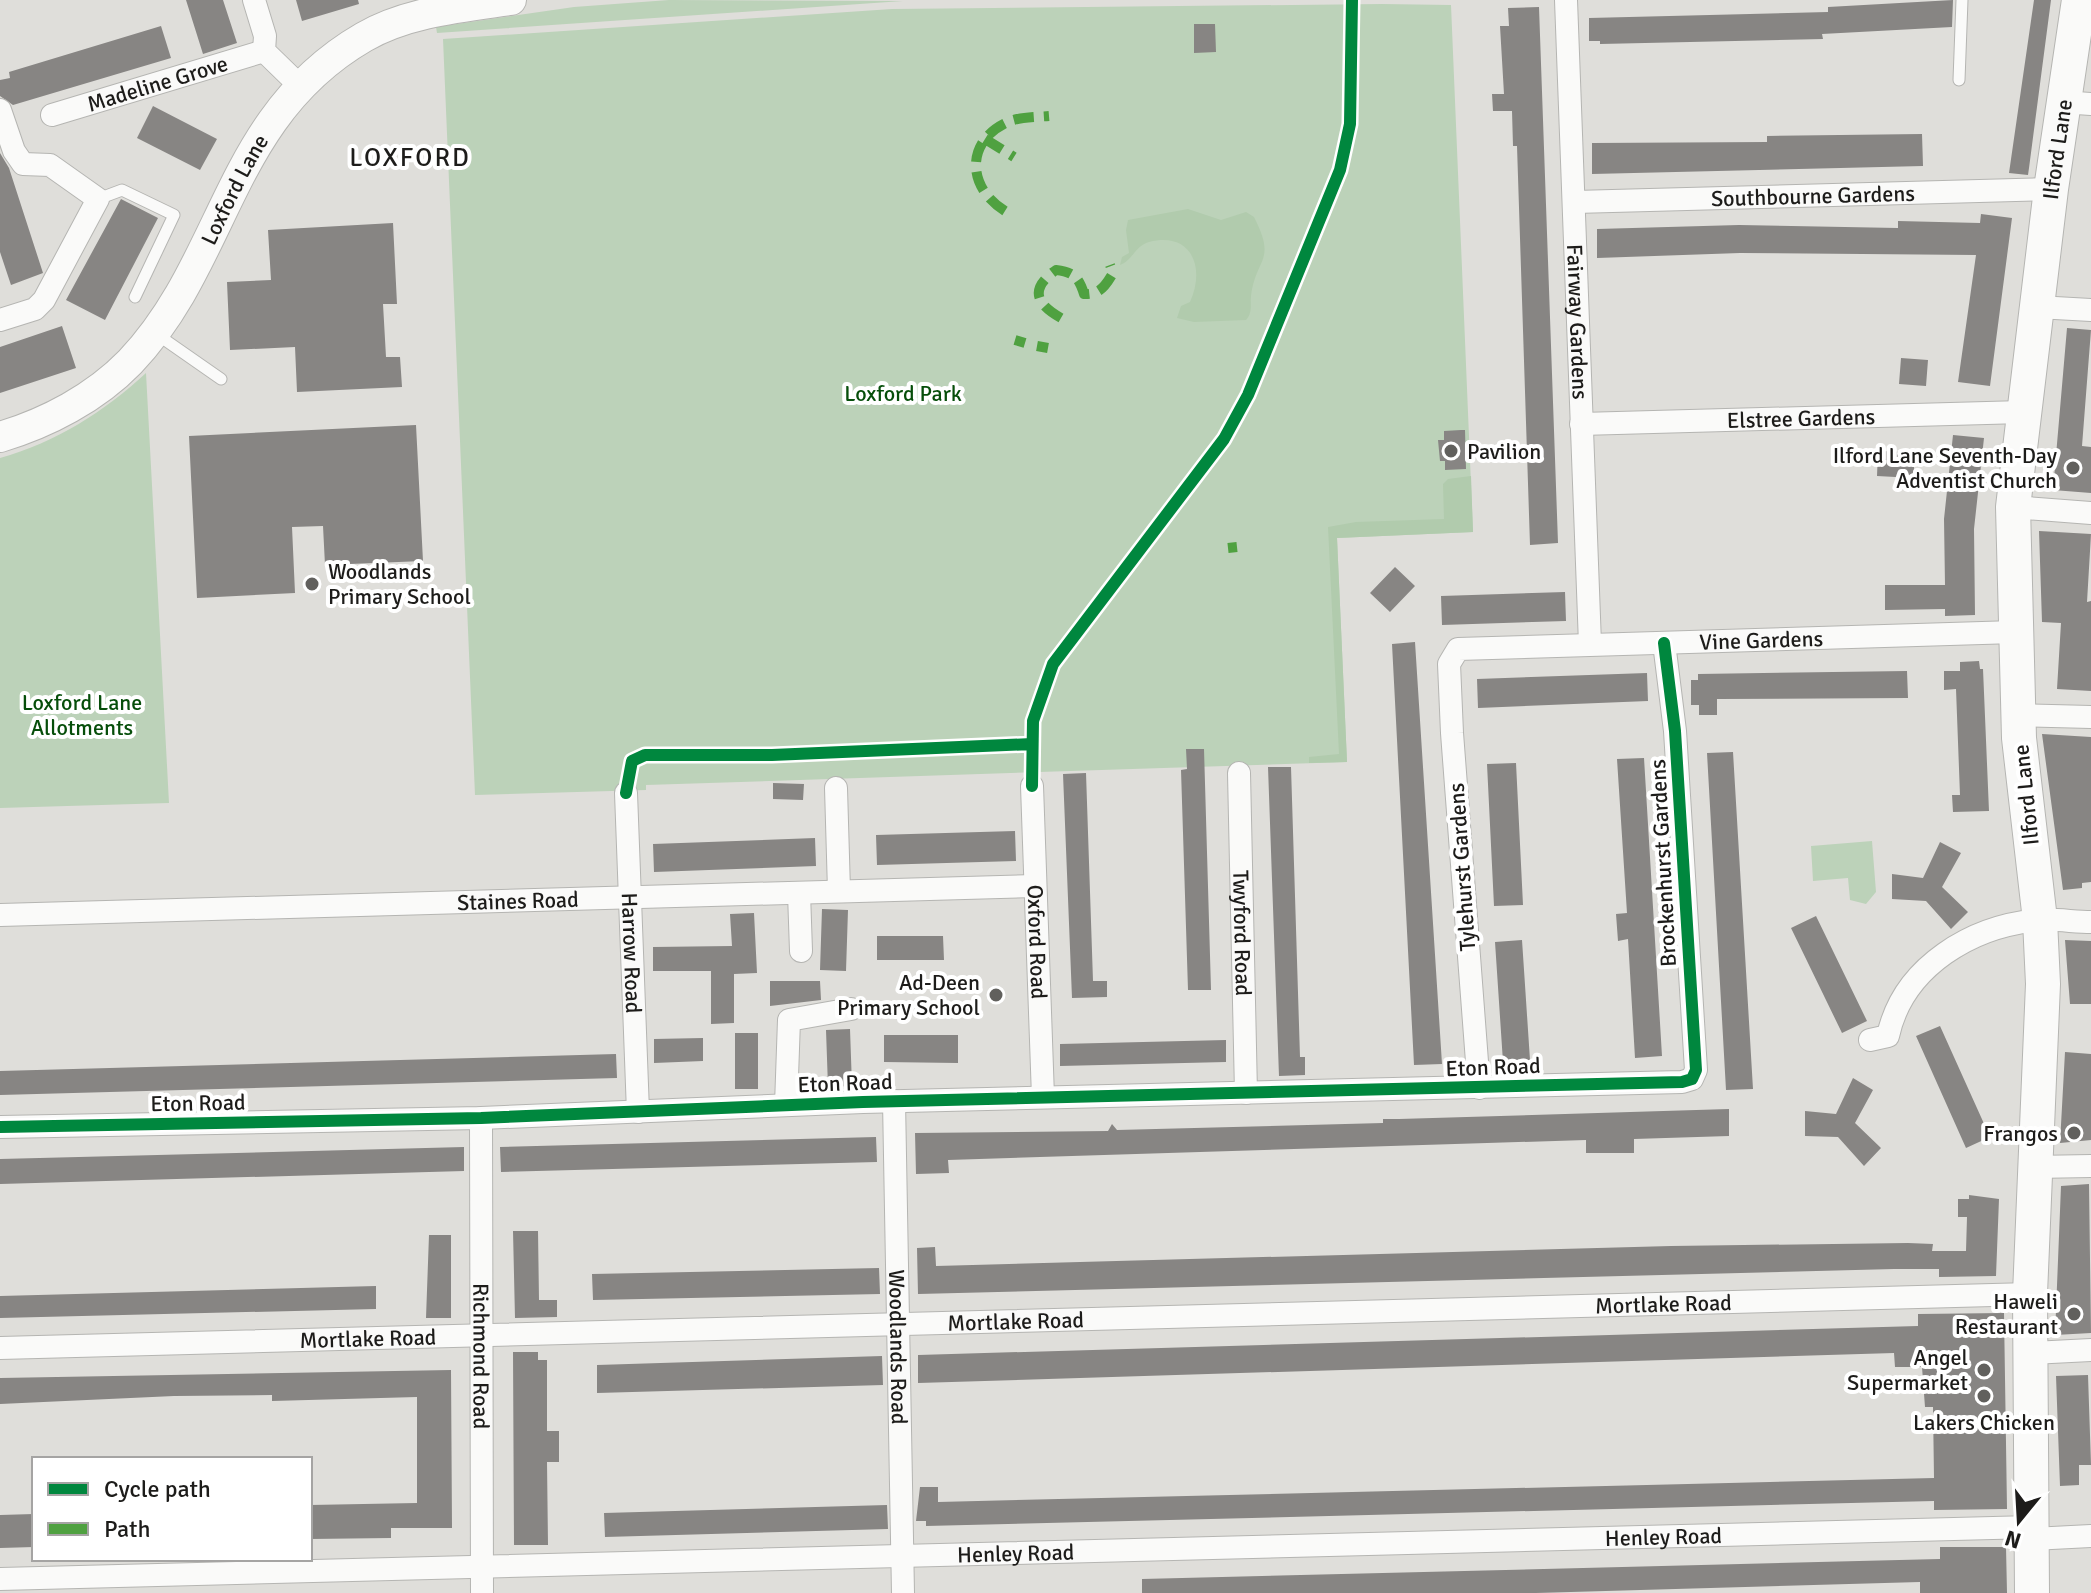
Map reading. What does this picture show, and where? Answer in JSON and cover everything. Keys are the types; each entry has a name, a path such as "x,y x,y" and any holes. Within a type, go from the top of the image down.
{"main road":[{"name":"Ilford Lane","path":"2032,1593 2030,1294 2034,1167 2043,1045 2040,920 2018,715 2013,507 2051,189 2077,103 2079,0"}],"street":[{"path":"254,0 265,36 264,51 300,86"},
{"name":"Fairway Gardens","path":"1566,0 1590,644"},
{"name":"Loxford Lane","path":"0,437 83,400 131,361 155,333 270,120 300,86 366,36 416,17 495,1"},
{"name":"Madeline Grove","path":"52,115 264,51"},
{"path":"0,320 35,309 44,300 98,199 50,165 23,164 14,151 3,120"},
{"name":"Southbourne Gardens","path":"1575,202 2051,189"},
{"path":"2037,307 2091,310"},
{"name":"Elstree Gardens","path":"1581,424 2023,412"},
{"path":"2013,507 2091,513"},
{"name":"Vine Gardens","path":"1458,649 2015,632"},
{"name":"Brockenhurst Gardens","path":"1664,643 1676,747 1696,1070 1692,1079"},
{"name":"Tylehurst Gardens","path":"1458,649 1449,664 1452,733 1479,1088"},
{"path":"2018,715 2091,717"},
{"name":"Twyford Road","path":"1239,773 1246,1093"},
{"name":"Oxford Road","path":"1032,786 1043,1097"},
{"path":"836,788 839,891"},
{"name":"Harrow Road","path":"626,793 638,1112"},
{"name":"Staines Road","path":"0,915 629,900 1035,886"},
{"path":"799,893 801,951"},
{"path":"1870,1040 1888,1036 1892,1018 1912,983 1943,953 1974,936 2040,920 2091,922"},
{"path":"786,1105 789,1020 851,1009"},
{"name":"Eton Road","path":"0,1127 481,1118 894,1101 1479,1088 1692,1079"},
{"name":"Woodlands Road","path":"894,1101 903,1593"},
{"name":"Richmond Road","path":"481,1118 482,1593"},
{"path":"2034,1167 2091,1166"},
{"name":"Mortlake Road","path":"0,1348 2030,1294"},
{"path":"2031,1353 2091,1350"},
{"name":"Henley Road","path":"0,1579 903,1556 2032,1533 2091,1536"}],"lane":[{"path":"1959,80 1962,0"},
{"path":"98,199 122,190 174,215 135,297"},
{"path":"155,333 221,379"}],"green space":[{"path":"669,0 903,1 437,33 436,27 574,7"},
{"name":"Loxford Park","path":"1451,5 1473,532 1337,538 1347,762 646,785 646,790 475,795 443,39 892,9"},
{"path":"1188,209 1221,220 1246,212 1254,217 1261,232 1264,251 1246,320 1194,322 1177,318 1181,306 1190,302 1196,276 1191,255 1185,247 1175,242 1163,240 1144,244 1120,265 1122,257 1129,253 1128,220"},
{"name":"Loxford Lane Allotments","path":"146,373 169,803 0,808 0,458 60,435 114,400"},
{"path":"1471,476 1473,532 1337,538 1347,762 1309,763 1309,757 1339,754 1328,527 1356,522 1444,519 1443,484 1448,479"},
{"path":"1872,841 1876,892 1866,904 1850,900 1848,878 1813,881 1811,846"}],"building":[{"path":"186,0 223,0 237,43 203,54"},
{"path":"296,0 358,0 359,4 302,21"},
{"path":"1953,0 1952,27 1822,34 1823,39 1600,44 1600,41 1589,41 1589,18 1828,12 1828,7"},
{"path":"2034,0 2051,0 2028,175 2009,173"},
{"path":"1539,7 1558,543 1530,545 1517,146 1513,146 1512,111 1493,111 1492,94 1504,94 1500,26 1509,26 1508,8"},
{"path":"1194,24 1215,24 1216,52 1194,53"},
{"path":"161,26 171,58 13,105 0,96 0,80 10,78 9,72"},
{"path":"153,106 217,139 200,170 137,138"},
{"path":"1922,134 1923,166 1592,174 1592,143 1767,142 1767,136"},
{"path":"0,153 9,168 43,273 11,285 0,252"},
{"path":"121,199 158,218 105,320 66,300"},
{"path":"1981,214 2012,218 1990,386 1958,382 1976,255 1740,253 1597,258 1597,229 1739,225 1898,228 1898,221 1980,223"},
{"path":"393,223 397,304 383,304 386,357 400,357 402,387 297,392 295,347 230,350 227,282 271,280 268,230"},
{"path":"62,326 76,368 0,393 0,347"},
{"path":"2067,328 2091,330 2082,446 2091,447 2091,493 2053,490"},
{"path":"1901,358 1928,360 1926,386 1899,384"},
{"path":"416,425 423,561 325,565 323,526 292,527 295,593 197,598 189,436"},
{"name":"Pavilion","path":"1465,430 1466,469 1445,470 1445,461 1440,461 1438,440 1444,440 1444,431"},
{"path":"1953,435 1984,438 1974,529 1975,615 1945,616 1945,609 1885,610 1885,585 1945,585 1944,519"},
{"path":"1878,451 1914,452 1914,478 1877,476"},
{"path":"2039,531 2091,534 2087,602 2091,601 2091,691 2057,689 2061,623 2042,622"},
{"path":"1395,567 1415,586 1390,612 1370,593"},
{"path":"1565,592 1566,621 1442,625 1441,596"},
{"path":"1415,642 1442,1064 1414,1065 1392,644"},
{"path":"1979,661 1980,669 1983,669 1989,811 1953,812 1952,795 1960,795 1956,689 1944,690 1944,671 1960,671 1960,662"},
{"path":"1907,671 1908,698 1717,699 1717,715 1699,715 1699,705 1691,705 1691,680 1698,680 1698,674"},
{"path":"1647,673 1648,701 1478,708 1477,679"},
{"path":"2042,734 2091,737 2091,882 2082,883 2082,888 2063,890"},
{"path":"1186,749 1204,749 1211,990 1188,990 1181,770 1187,769"},
{"path":"1733,752 1753,1089 1726,1090 1707,753"},
{"path":"1644,758 1662,1056 1635,1058 1628,939 1618,941 1616,914 1627,913 1617,759"},
{"path":"1516,763 1523,905 1494,906 1487,764"},
{"path":"1268,767 1291,767 1300,1057 1305,1057 1305,1075 1279,1076"},
{"path":"1086,773 1093,981 1107,981 1107,997 1072,998 1063,774"},
{"path":"773,783 804,784 803,800 773,799"},
{"path":"1015,831 1016,861 877,865 876,835"},
{"path":"815,838 816,866 654,872 653,844"},
{"path":"1940,842 1961,853 1942,887 1968,912 1951,929 1926,901 1892,899 1892,874 1923,878"},
{"path":"822,909 848,910 846,971 820,970"},
{"path":"754,913 757,973 734,974 734,1023 711,1024 711,971 653,971 653,947 732,946 730,914"},
{"path":"1816,916 1867,1021 1842,1033 1791,928"},
{"path":"877,936 943,936 944,960 877,960"},
{"path":"1522,940 1530,1060 1503,1062 1495,942"},
{"path":"2065,940 2091,941 2091,1004 2070,1004"},
{"path":"770,981 820,981 821,1000 770,1006"},
{"path":"1940,1026 1990,1137 1966,1148 1916,1036"},
{"path":"850,1029 852,1086 828,1087 826,1030"},
{"path":"735,1033 758,1033 758,1089 735,1089"},
{"path":"884,1035 958,1035 958,1063 884,1062"},
{"path":"703,1038 703,1061 654,1063 654,1039"},
{"path":"1226,1040 1226,1062 1060,1066 1060,1044"},
{"path":"2065,1052 2091,1054 2091,1140 2060,1143"},
{"path":"616,1054 617,1078 0,1095 0,1071"},
{"path":"1853,1078 1873,1090 1855,1123 1881,1148 1864,1166 1838,1137 1805,1136 1805,1111 1836,1114"},
{"path":"1729,1109 1729,1136 1634,1139 1634,1153 1586,1153 1586,1140 948,1160 949,1173 916,1174 915,1133 1108,1131 1112,1124 1117,1130 1383,1123 1383,1119"},
{"path":"876,1137 877,1162 501,1172 500,1147"},
{"path":"464,1147 464,1171 0,1184 0,1159"},
{"path":"2089,1184 2091,1333 2055,1335 2061,1186"},
{"path":"1969,1195 1999,1199 1996,1276 1939,1277 1939,1269 1894,1269 918,1294 917,1248 935,1247 936,1266 1671,1246 1908,1243 1933,1244 1932,1251 1966,1251 1967,1217 1958,1217 1958,1199 1969,1199"},
{"path":"513,1231 538,1231 539,1300 557,1300 557,1317 515,1318"},
{"path":"429,1235 451,1235 451,1318 426,1318"},
{"path":"879,1268 880,1294 593,1300 592,1274"},
{"path":"376,1286 376,1309 0,1318 0,1296"},
{"path":"2004,1313 2007,1509 1934,1510 1934,1501 926,1526 926,1521 916,1521 920,1487 938,1487 938,1502 1934,1478 1933,1407 1925,1407 1922,1367 1895,1367 1894,1353 918,1383 918,1355 1918,1326 1918,1314"},
{"path":"513,1352 538,1352 538,1360 547,1360 547,1431 559,1431 559,1462 547,1462 548,1545 514,1545"},
{"path":"882,1356 883,1385 597,1393 597,1365"},
{"path":"451,1370 452,1528 391,1528 391,1538 312,1539 312,1505 417,1503 417,1397 272,1401 272,1395 174,1396 0,1404 0,1378"},
{"path":"2088,1375 2091,1465 2079,1465 2079,1485 2060,1486 2056,1376"},
{"path":"887,1505 888,1529 605,1537 604,1513"},
{"path":"32,1514 32,1547 0,1548 0,1515"},
{"path":"1940,1547 2006,1547 2007,1593 1920,1593 1920,1582 1536,1593 1142,1593 1142,1579 1940,1559"}],"marked path":[{"path":"1005,211 992,201 977,176 979,151 985,139 1010,121 1049,116"},
{"path":"985,139 1014,157"},
{"path":"1061,318 1041,302 1039,290 1047,277 1056,270 1067,272 1078,280 1084,294 1090,294 1108,281 1113,273 1110,265"},
{"path":"1015,340 1025,343"},
{"path":"1037,346 1048,348"},
{"path":"1228,548 1237,547"}],"cycle path":[{"path":"1032,786 1033,721 1053,664 1224,439 1248,395 1340,170 1350,124 1352,0"},
{"path":"0,1127 481,1118 863,1102 1682,1082 1692,1079 1696,1070 1675,731 1664,643"},
{"path":"626,793 632,761 645,755 772,755 1032,744"}],"place":[{"name":"Pavilion","path":"1451,451"},
{"name":"Ilford Lane Seventh-Day Adventist Church","path":"2073,468"},
{"name":"Woodlands Primary School","path":"312,584"},
{"name":"Ad-Deen Primary School","path":"996,995"},
{"name":"Frangos","path":"2074,1133"},
{"name":"Haweli Restaurant","path":"2074,1314"},
{"name":"Angel Supermarket","path":"1984,1370"},
{"name":"Lakers Chicken","path":"1984,1396"}],"district":[{"name":"LOXFORD","path":"410,158"}]}
